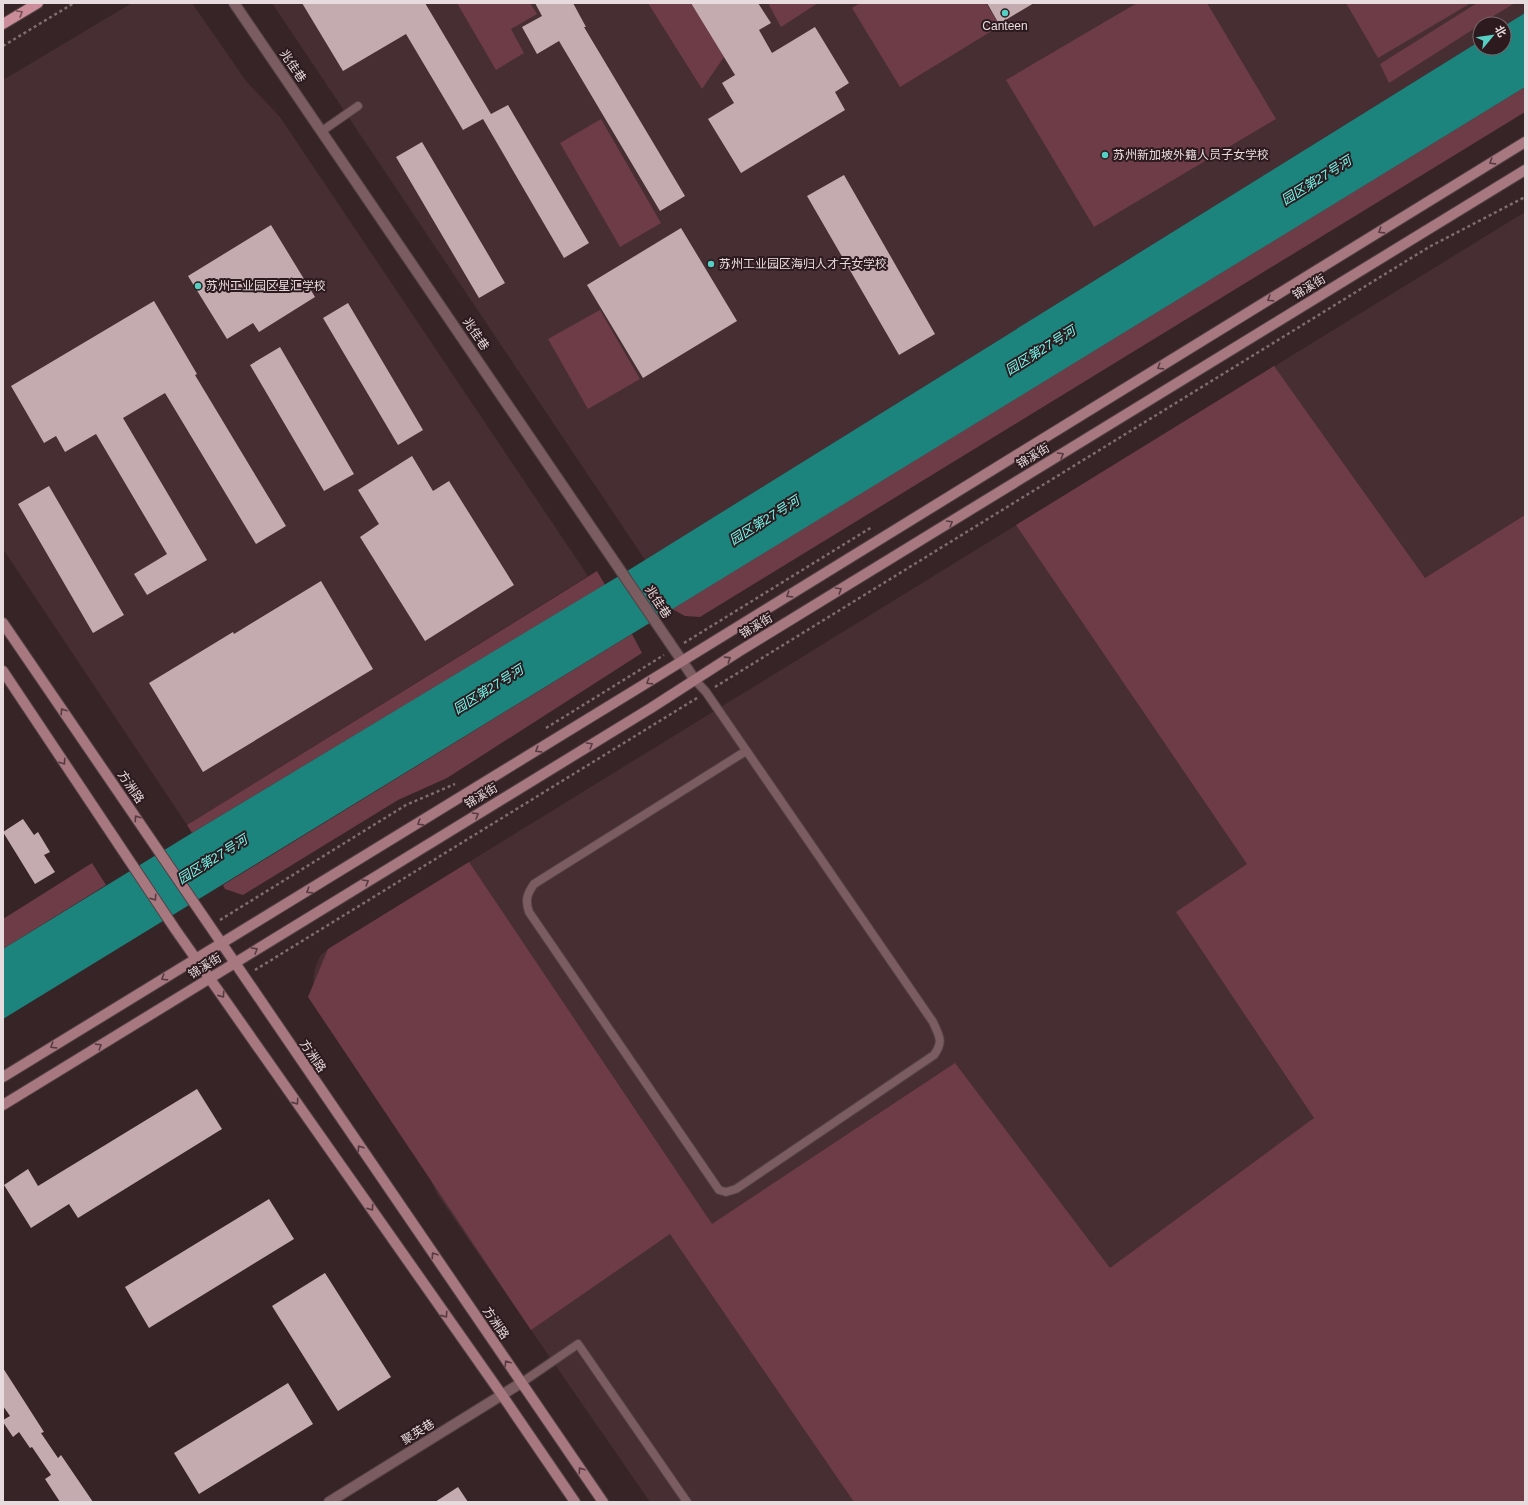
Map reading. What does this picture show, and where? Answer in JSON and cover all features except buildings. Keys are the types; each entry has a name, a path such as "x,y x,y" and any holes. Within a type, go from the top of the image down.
{"main road":[{"path":"3,24 38,3"},
{"name":"锦溪街","path":"3,1077 1525,142"},
{"name":"锦溪街","path":"3,1106 758,640 1525,170"},
{"name":"方洲路","path":"3,623 159,850 243,977 603,1502"},
{"path":"3,671 175,929 502,1395 575,1502"}],"street":[{"name":"兆佳巷","path":"234,3 695,680"},
{"name":"聚英巷","path":"329,1502 521,1382"}],"lane":[{"path":"322,131 358,106"},
{"path":"695,680 706,692 934,1022 940,1037 940,1047 934,1055 736,1189 726,1192 719,1190 529,912 526,904 527,894 534,884 746,751"},
{"path":"521,1382 578,1344 687,1502"}],"path":[{"path":"3,46 74,3"},
{"path":"243,977 1429,247 1525,197"},
{"path":"542,730 879,523"},
{"path":"210,926 406,805 461,780"}],"shaded area":[{"name":"苏州工业园区星汇学校","path":"132,3 192,3 246,81 280,117 588,576 187,825 3,549 3,80"},
{"path":"272,3 1525,3 1525,13 1512,21 1512,16 1472,16 1472,46 645,560"},
{"path":"457,3 530,3 537,14 511,29 524,53 496,70"},
{"path":"648,3 692,3 724,57 702,89"},
{"path":"768,3 818,3 781,27"},
{"path":"860,3 986,3 1000,26 900,87 852,8"},
{"path":"1137,3 1207,3 1276,119 1094,227 1006,80"},
{"path":"1346,3 1471,3 1378,58"},
{"path":"1477,3 1515,3 1493,16 1472,16 1472,30 1389,83 1380,64"},
{"path":"1525,87 1525,112 700,617 685,616 672,609"},
{"path":"601,119 661,223 620,247 560,143"},
{"path":"1525,212 1525,1502 650,1502 437,1194 415,1145 315,991 313,981 315,968 320,956 328,949"},
{"path":"600,310 640,379 588,409 548,339"},
{"path":"1274,366 1425,578 1525,515 1525,1502 854,1502 670,1234 531,1330 308,997 328,949 469,862 712,1224 955,1063 1110,1268 1314,1118 1176,912 1247,864 1016,525"},
{"path":"597,571 605,585 192,833 187,825"},
{"path":"632,634 642,653 447,778 398,800 243,895 225,889 223,885"},
{"path":"92,863 106,885 3,949 3,919"}],"water":[{"name":"园区第27号河","path":"1525,13 1525,87 3,1019 3,949 192,833 624,573 1472,46 1472,56 1512,56 1512,21"}],"place":[{"name":"Canteen","path":"1005,13"},
{"name":"苏州新加坡外籍人员子女学校","path":"1105,155"},
{"name":"苏州工业园区海归人才子女学校","path":"711,264"},
{"name":"苏州工业园区星汇学校","path":"198,286"}]}
